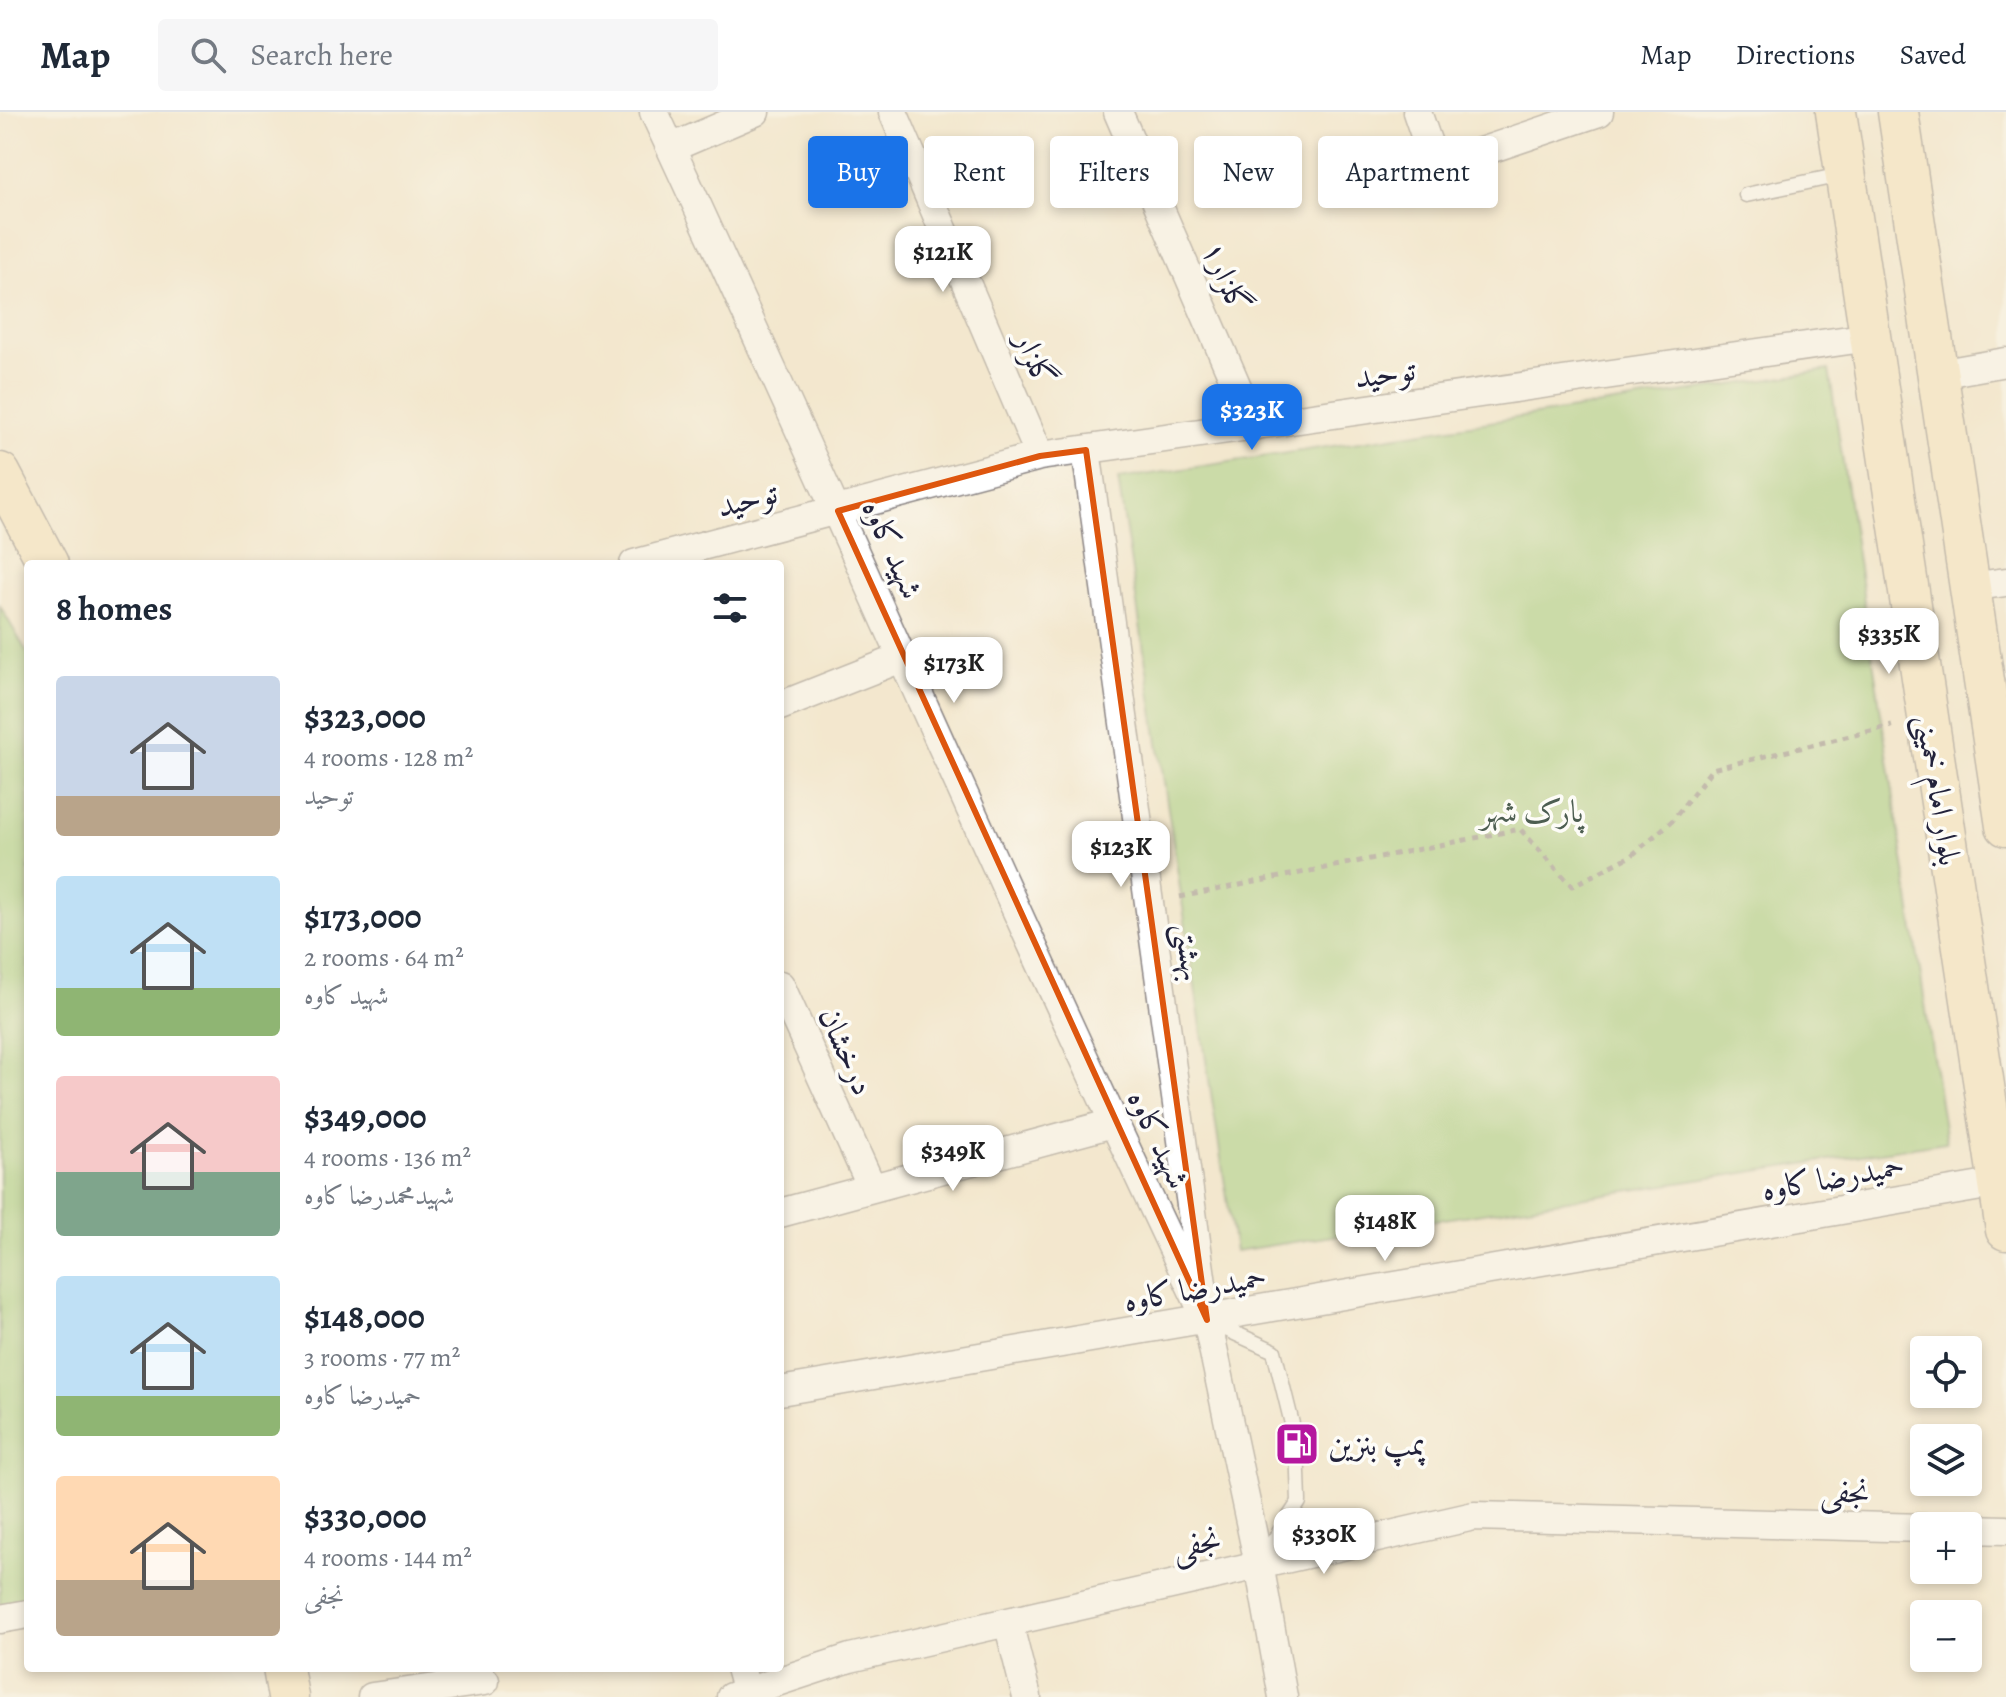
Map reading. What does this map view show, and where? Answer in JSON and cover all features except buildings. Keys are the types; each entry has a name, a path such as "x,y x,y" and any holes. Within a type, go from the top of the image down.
{"main road":[{"name":"بلوار امام خمینی","path":"1836,112 2006,1230"},
{"name":"بلوار امام خمینی","path":"1898,112 1938,374 1988,584 2005,806"},
{"path":"0,473 46,560"},
{"path":"284,1672 288,1697"}],"street":[{"name":"شهید کاوه","path":"654,112 838,511 1113,1123 1207,1320"},
{"path":"671,148 755,112"},
{"name":"گلزار","path":"893,112 1040,456"},
{"name":"گلزار۱","path":"1118,112 1254,426"},
{"path":"1417,112 1436,167 1599,112"},
{"name":"توحید","path":"649,560 1040,456 1870,337"},
{"path":"1938,374 2006,362"},
{"name":"بهشتی","path":"1086,450 1207,1320"},
{"path":"784,704 904,657"},
{"name":"درخشان","path":"784,994 872,1188"},
{"path":"784,1212 1113,1123"},
{"name":"حمیدرضا کاوه","path":"784,1390 1999,1183"},
{"path":"1207,1320 1259,1564 1283,1697"},
{"name":"نجفی","path":"739,1686 1474,1516 1910,1528"},
{"path":"1982,1529 2006,1530"},
{"path":"0,1619 24,1615"},
{"path":"1008,1622 1027,1697"},
{"path":"372,1697 485,1681"}],"lane":[{"path":"1746,195 1846,174"},
{"path":"1207,1320 1274,1351 1297,1444 1299,1502 1259,1564"}],"path":[{"path":"1149,903 1520,829 1572,886 1631,856 1672,821 1712,769 1928,718"}],"highlighted area":[{"path":"1086,450 1207,1320 838,511 1040,456"}],"green space":[{"name":"پارک شهر","path":"1829,370 1946,1142 1235,1251 1118,479"},
{"path":"0,606 24,647 24,1612 0,1617"}],"place":[{"name":"پمپ بنزین","path":"1297,1444"}]}
